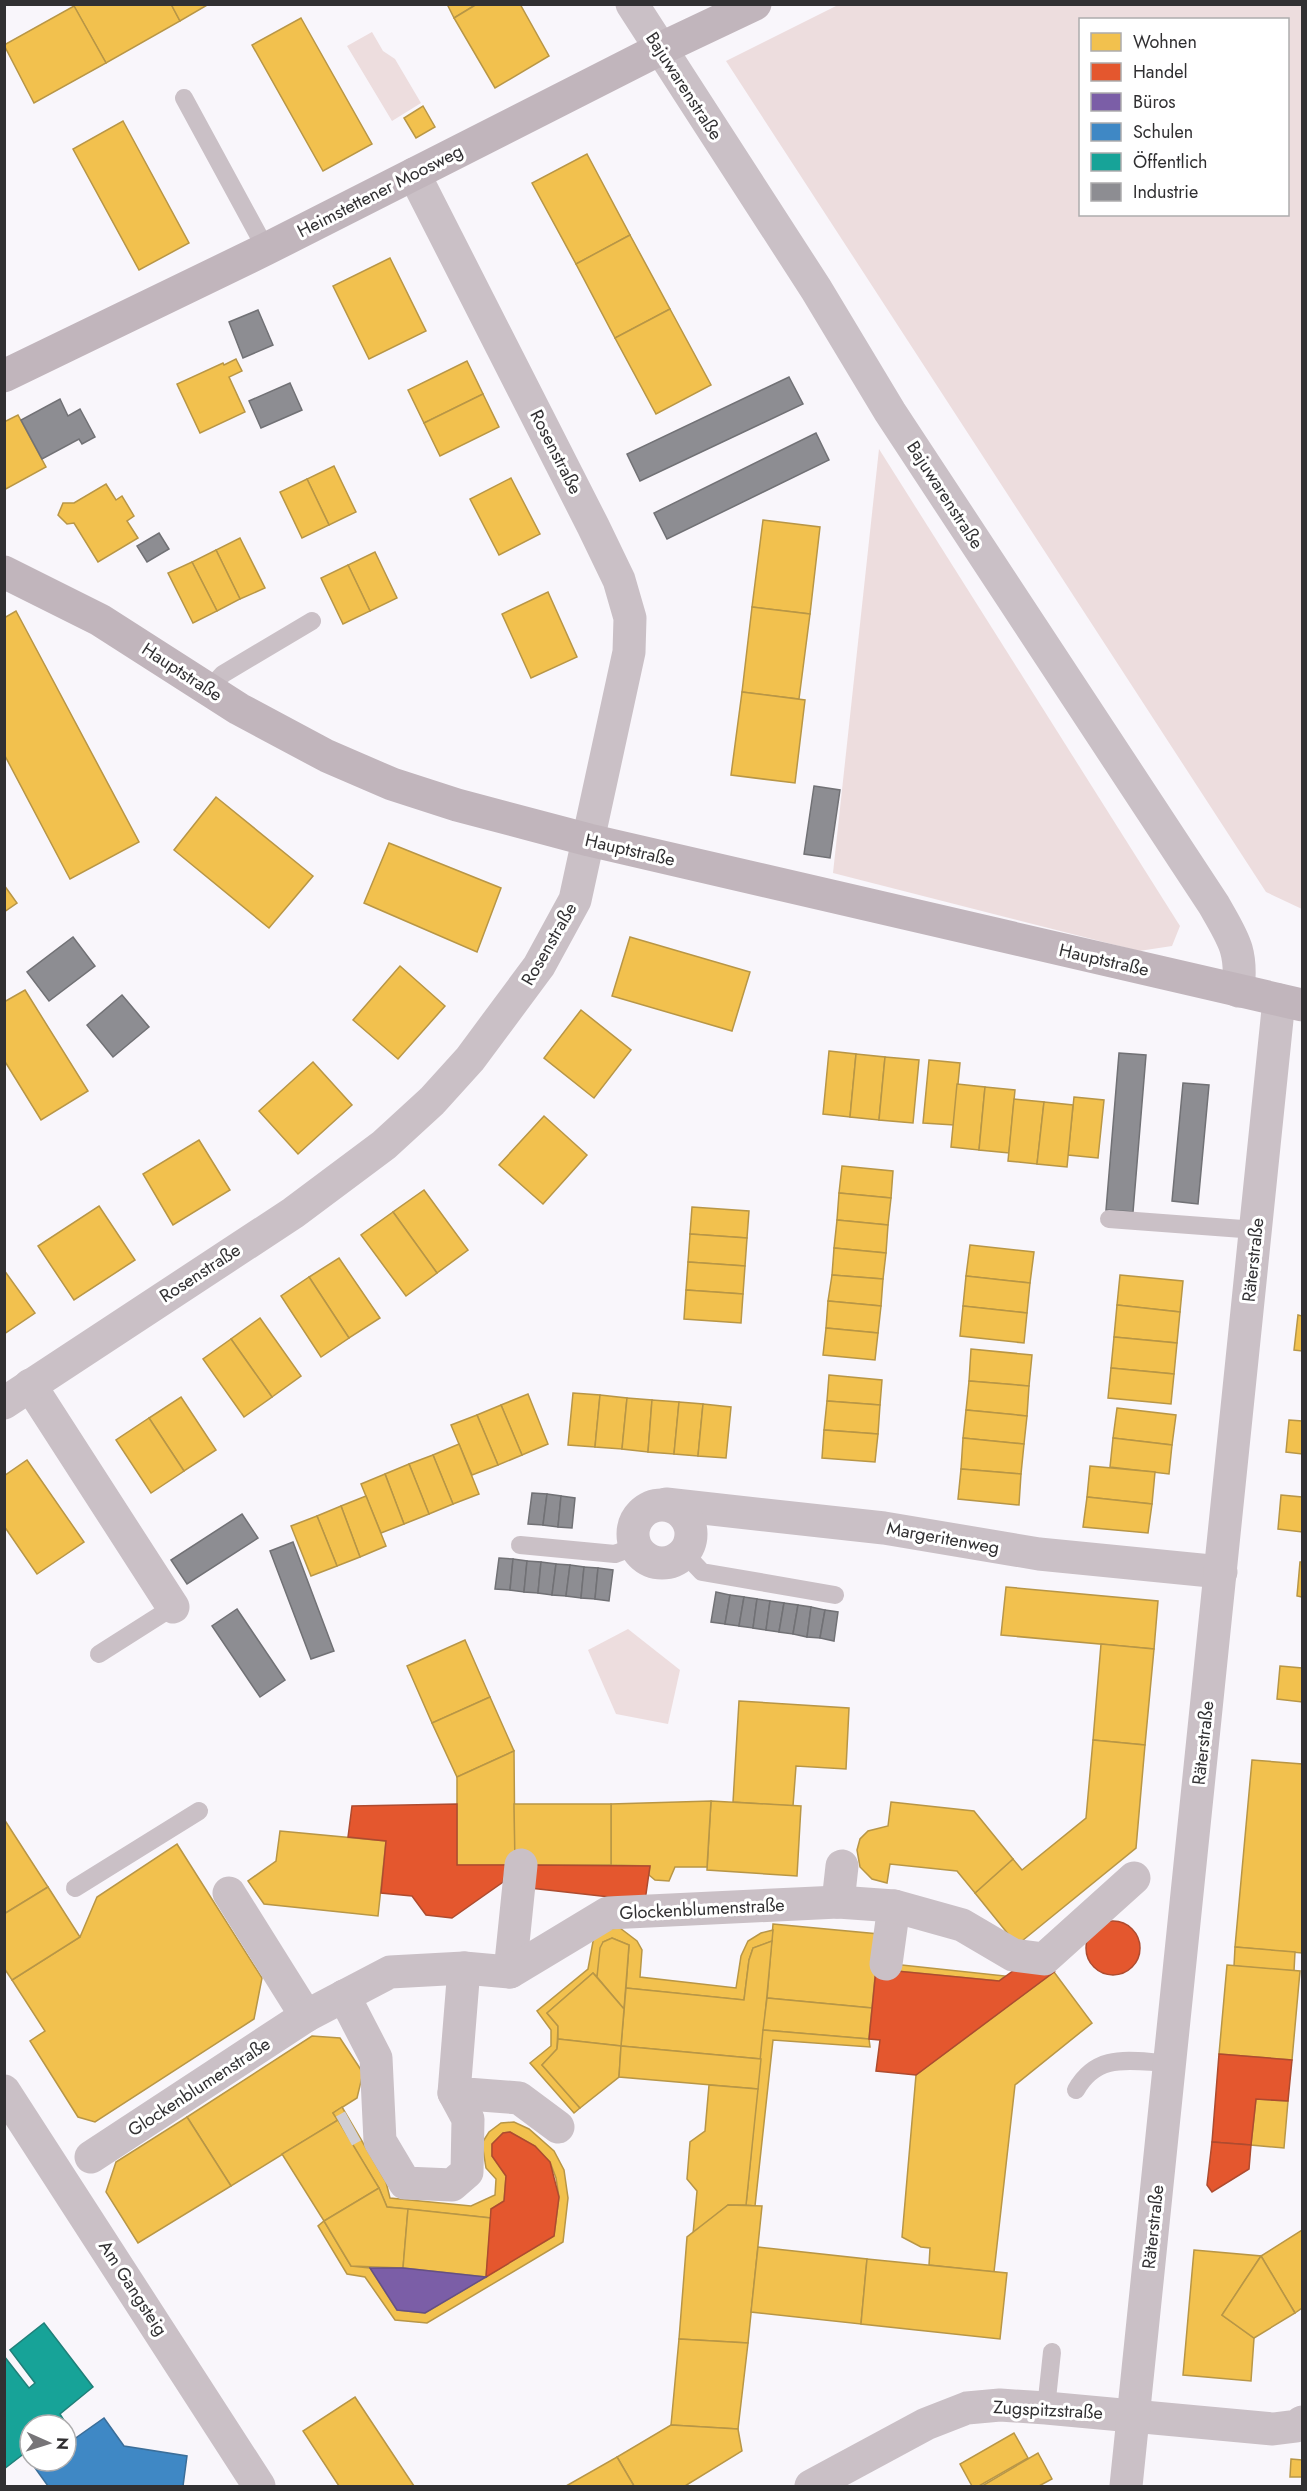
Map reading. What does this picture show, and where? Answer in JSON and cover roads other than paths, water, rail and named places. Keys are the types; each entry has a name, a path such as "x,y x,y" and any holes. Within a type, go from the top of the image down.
{"street":[{"name":"Bajuwarenstraße","path":"632,4 816,289 890,412 1214,905 1237,947 1241,967 1238,991"},
{"name":"Heimstettener Moosweg","path":"4,376 267,249 660,49 755,4"},
{"name":"Rosenstraße","path":"173,1607 17,1394 293,1213 384,1145 432,1101 470,1059 538,966 576,900 629,652 630,618 619,580 414,174"},
{"name":"Hauptstraße","path":"4,572 100,620 208,690 327,756 392,784 457,805 589,840 1291,1002"},
{"name":"Räterstraße","path":"1126,2487 1256,1230 1291,1002"},
{"name":"Margeritenweg","path":"636,1546 632,1532 640,1514 656,1504 666,1504 884,1528 1039,1554 1221,1572"},
{"path":"636,1546 644,1558 653,1562 673,1561 684,1553 691,1539 688,1521 683,1512 666,1504"},
{"path":"510,1972 521,1865"},
{"path":"838,1902 842,1866"},
{"name":"Glockenblumenstraße","path":"91,2157 306,2016 390,1972 464,1968 510,1972 608,1913 838,1902 894,1906 962,1925 1013,1955 1044,1959 1065,1956 1134,1878"},
{"path":"229,1893 306,2016"},
{"path":"886,1964 894,1906"},
{"path":"344,1996 376,2058 365,2118 405,2183 452,2186 467,2172 468,2119 454,2093 464,1968"},
{"path":"454,2093 519,2098 558,2127"},
{"name":"Am Gangsteig","path":"8,2103 259,2487"},
{"name":"Zugspitzstraße","path":"811,2487 946,2414 967,2408 1000,2405 1046,2408 1273,2429 1297,2426 1302,2422"}],"lane":[{"path":"184,98 267,249"},
{"path":"208,690 223,674 312,621"},
{"path":"1110,1219 1256,1230"},
{"path":"520,1545 615,1554 636,1546"},
{"path":"684,1553 702,1572 835,1595"},
{"path":"99,1654 173,1607"},
{"path":"75,1888 199,1811"},
{"path":"1077,2090 1085,2075 1110,2061 1170,2063"},
{"path":"1046,2408 1052,2352"}],"tunnel":[{"path":"344,2131 353,2126"}]}
